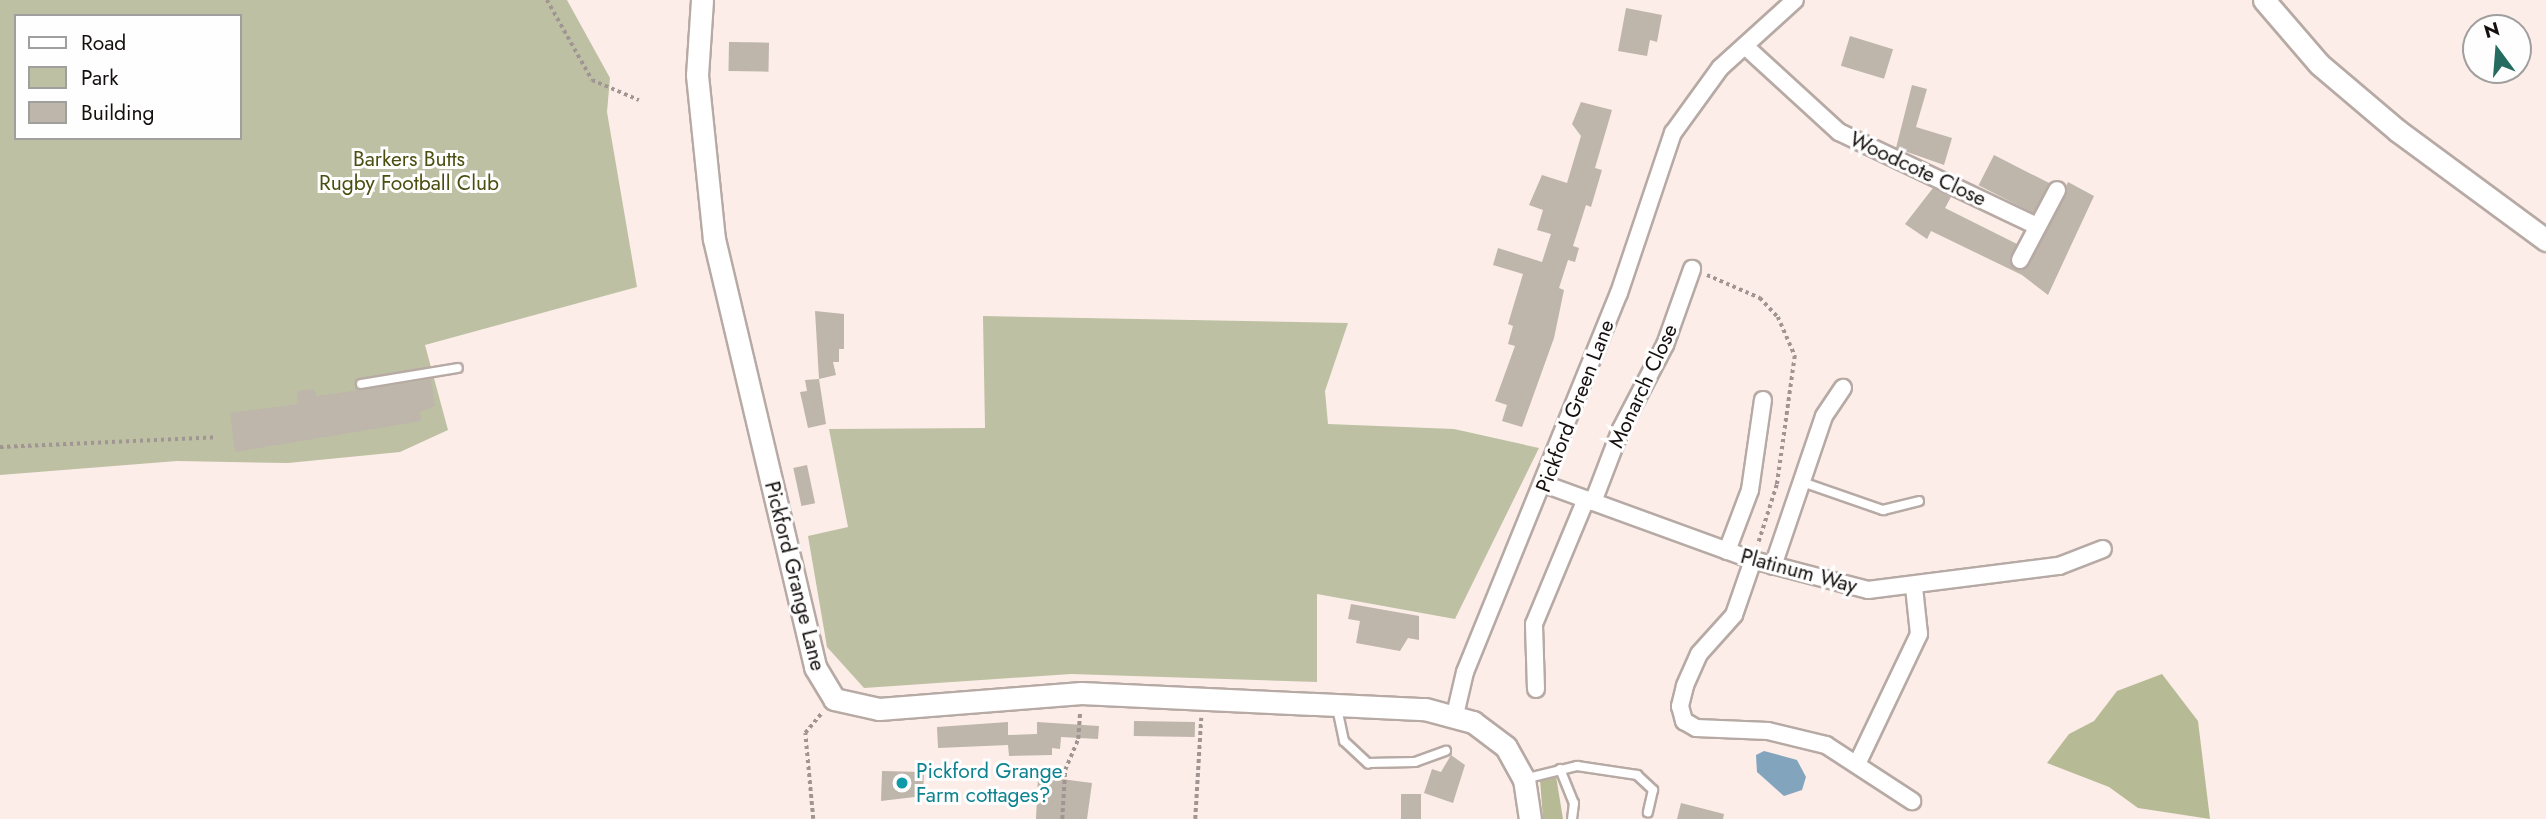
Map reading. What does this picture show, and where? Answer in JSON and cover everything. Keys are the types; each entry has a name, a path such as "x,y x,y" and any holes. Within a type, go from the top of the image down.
{"street":[{"name":"Pickford Grange Lane","path":"702,0 697,75 714,239 815,667 834,699"},
{"name":"Pickford Green Lane","path":"1455,715 1465,672 1544,484 1619,293 1673,133 1699,92 1795,0"},
{"path":"2264,0 2319,64 2438,162 2546,240"},
{"name":"Woodcote Close","path":"1745,46 1839,132 2037,226"},
{"path":"2020,260 2057,190"},
{"name":"Monarch Close","path":"1536,689 1534,624 1621,429 1665,345 1692,269"},
{"path":"1773,566 1805,483 1824,416 1843,388"},
{"path":"1727,551 1750,490 1763,400"},
{"name":"Platinum Way","path":"1544,484 1753,560 1868,590 1914,587 2059,566 2103,550"},
{"path":"1753,560 1734,615 1699,654 1685,686 1681,716 1696,728 1768,731 1826,745 1858,762 1912,802"},
{"path":"1858,762 1919,634 1914,587"},
{"path":"834,699 878,709 1081,693 1336,705 1455,715 1490,731 1524,779 1530,819"}],"lane":[{"path":"360,384 458,368"},
{"path":"1805,483 1883,510 1919,501"},
{"path":"1336,705 1344,741 1368,763 1415,762 1446,751"},
{"path":"1524,779 1560,769 1604,767 1637,775 1653,790 1648,812"},
{"path":"1560,769 1574,803 1572,819"}],"path":[{"path":"547,0 592,80 639,100"},
{"path":"1692,269 1760,298 1778,317 1795,356 1777,485 1753,560"},
{"path":"0,447 217,437"},
{"path":"813,819 805,733 834,699"},
{"path":"1062,819 1065,770 1078,739 1080,709"},
{"path":"1195,819 1200,711"}],"green space":[{"name":"Barkers Butts Rugby Football Club","path":"0,0 567,0 610,78 607,112 637,287 425,345 448,430 400,452 288,463 177,461 0,475"},
{"path":"983,316 1348,323 1325,391 1328,424 1454,429 1539,448 1455,619 1317,594 1317,682 1071,674 864,688 827,647 808,536 848,527 829,429 985,428"},
{"path":"2162,674 2198,721 2210,819 2138,808 2109,787 2047,763 2069,734 2094,721 2117,691"},
{"path":"1556,776 1563,819 1543,819 1540,780"}],"water":[{"path":"1764,751 1797,760 1806,777 1802,790 1784,796 1757,772 1756,755"}],"building":[{"path":"1626,8 1662,15 1657,42 1650,40 1647,56 1618,51"},
{"path":"1850,36 1893,49 1884,79 1841,66"},
{"path":"729,42 769,43 768,72 728,71"},
{"path":"1912,85 1927,89 1916,127 1952,138 1944,165 1896,148"},
{"path":"1581,102 1612,110 1595,168 1602,170 1591,207 1586,205 1573,246 1579,248 1575,262 1568,260 1559,288 1564,290 1554,338 1522,427 1502,421 1507,405 1495,401 1515,346 1508,344 1513,326 1508,324 1523,274 1493,265 1498,248 1542,262 1551,234 1537,230 1543,210 1529,205 1542,175 1567,183 1581,136 1572,124"},
{"path":"1994,155 2050,184 2035,214 1979,185"},
{"path":"2068,182 2094,196 2048,295 2022,275 1931,231 1927,239 1905,224 1933,188 1951,197 1945,208 2017,244 2010,261 2021,270 2029,265"},
{"path":"815,311 844,314 844,349 839,349 839,362 833,362 836,375 819,379"},
{"path":"819,379 826,424 808,428 800,392 807,391 805,380"},
{"path":"431,380 435,406 420,412 421,421 235,452 230,413 298,404 297,391 313,389 317,396"},
{"path":"807,465 815,503 801,506 793,468"},
{"path":"1351,604 1419,616 1419,640 1408,638 1400,651 1356,643 1360,621 1348,619"},
{"path":"1134,721 1195,722 1195,737 1134,736"},
{"path":"1008,722 1008,735 1037,734 1037,722 1099,726 1098,739 1061,737 1060,749 1052,748 1052,755 1009,756 1008,745 938,748 937,727"},
{"path":"1451,755 1465,765 1453,803 1424,793 1432,769 1441,772"},
{"name":"Pickford Grange Farm cottages?","path":"882,771 924,772 923,796 881,801"},
{"path":"1038,776 1092,783 1087,819 1036,819"},
{"path":"1401,794 1421,794 1421,819 1401,819"},
{"path":"1681,803 1724,814 1723,819 1677,819"}],"place":[{"name":"Pickford Grange Farm cottages?","path":"902,783"}]}
